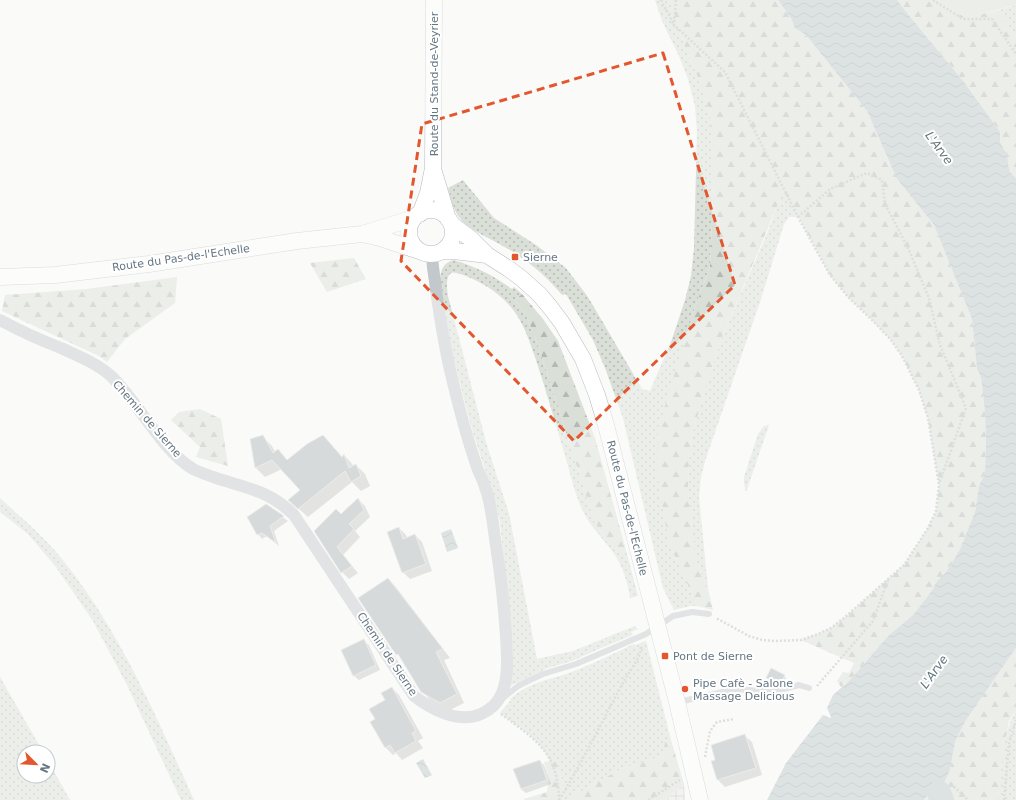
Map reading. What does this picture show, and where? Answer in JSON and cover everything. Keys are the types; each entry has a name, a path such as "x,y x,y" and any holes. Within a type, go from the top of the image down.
{"main road":[{"name":"Route du Stand-de-Veyrier","path":"417,216 428,193 433,168 434,0"},
{"name":"Route du Stand-de-Veyrier","path":"433,168 450,221"},
{"path":"427,211 435,211 442,214 450,221 453,231 452,239 448,246 431,252 411,242 409,236 411,224 417,216 427,211"},
{"name":"Route du Pas-de-l'Echelle","path":"0,277 88,272 298,241 362,234 417,216"},
{"name":"Route du Pas-de-l'Echelle","path":"450,221 471,238 487,255 509,269 539,294 562,323 583,359 597,395 606,425 677,702 700,799"},
{"name":"Route du Pas-de-l'Echelle","path":"362,234 431,252 454,251 487,255"}],"street":[{"name":"Chemin de Sierne","path":"0,320 79,356 104,370 134,402 159,436 190,466 203,473 262,492 281,503 294,515 414,696 434,710 456,716 477,716 497,709 504,688 507,666 502,586 492,519 485,487 476,466 463,424 440,323 431,252"}],"lane":[{"path":"497,709 518,686 543,674 576,664 641,636 673,616 692,612 709,614"},
{"path":"677,702 736,689 772,692 799,685 809,688"}],"path":[{"path":"661,0 674,25 725,72 798,217 830,275 848,297 891,340 902,356 919,390 928,418 939,485"},
{"path":"674,25 676,0"},
{"path":"933,0 962,19 992,18 1016,54"},
{"path":"721,621 749,636 762,640 787,642 801,640 831,628 889,579 904,565 928,528 936,511 939,485 966,408 940,345 929,298 908,248 884,204 882,180 867,172 830,189 798,217"},
{"path":"809,688 816,687 873,621 889,579"},
{"path":"559,800 582,762 624,680 641,652 641,636"},
{"path":"497,709 534,738 548,755 557,778 559,800"},
{"path":"704,764 710,731 717,722 734,719"},
{"path":"1004,800 1009,744 1016,720"},
{"path":"648,800 684,779"},
{"path":"950,784 968,800"}],"highlighted area":[{"path":"663,53 735,285 574,441 401,261 422,124"}],"shaded area":[{"path":"684,784 685,800 665,800"}],"green space":[{"path":"655,0 670,0 685,47 703,89 710,116 714,175 710,266 692,316 669,543 697,606 674,610 663,588 623,418 593,340 566,294 562,295 533,266 508,249 473,230 463,222 455,210 448,188 463,180 494,218 536,245 566,268 588,297 642,389 650,391 671,342 685,300 691,276 694,248 697,132 695,106 688,79 662,21"},
{"path":"670,0 778,0 791,18 795,28 806,35 867,111 897,179 934,225 972,319 977,369 981,377 986,439 985,473 979,486 975,512 960,549 947,571 937,581 931,592 913,615 888,636 850,680 841,687 837,681 843,672 849,673 854,663 801,640 831,628 844,618 904,565 928,528 936,511 939,485 928,418 919,390 902,356 891,340 848,297 830,275 784,190 720,342 693,431 689,459 688,491 695,557 708,589 713,610 697,606 669,543 657,475 658,429 692,316 710,266 714,175 710,116 703,89 685,47"},
{"path":"897,0 938,0 966,18 999,10 1016,37 1016,178 1010,172 1007,164 1007,155 1000,142 1000,132 964,82"},
{"path":"938,0 1016,0 1016,5 966,18"},
{"path":"1016,5 1016,37 999,10"},
{"path":"784,189 798,217 789,217 784,224 761,299 705,461 701,477 699,497 708,589 695,557 688,491 689,459 693,431 720,342 766,236"},
{"path":"354,258 366,279 327,292 310,263"},
{"path":"454,260 484,272 512,289 514,287 522,294 515,300 527,317 539,348 595,523 617,553 626,550 638,596 630,598 625,576 618,560 590,523 580,505 536,360 527,335 518,317 503,298 481,283 457,273 450,274 447,280 448,296 486,442 509,514 537,659 573,651 635,626 638,629 631,632 633,635 572,661 548,668 510,686 513,651 500,522 491,487 473,433 451,350 440,279 441,272 445,264"},
{"path":"177,277 175,303 125,339 107,362 99,356 2,311 5,295 87,289"},
{"path":"522,294 543,319 558,341 595,438 626,550 617,553 595,523 539,348 527,317 515,300"},
{"path":"200,409 221,419 228,466 196,457 200,447 171,420 179,412"},
{"path":"769,425 746,492 744,477 758,434 764,426"},
{"path":"0,498 37,532 57,553 99,610 150,703 194,800 181,800 127,685 93,621 56,567 28,534 0,512"},
{"path":"646,641 671,740 665,742 662,756 619,770 564,800 561,774 555,760 550,761 541,746 535,740 500,713 511,700 510,699 531,685 577,670 634,644 636,645"},
{"path":"1016,648 1016,709 1009,721 1004,744 998,800 924,800 929,793 939,793 950,770 955,742 966,720"},
{"path":"0,677 38,744 16,744 16,784 56,784 56,775 70,800 0,800"},
{"path":"1016,709 1016,800 998,800 1001,765 1007,731"},
{"path":"671,740 684,784 665,800 566,800 619,770 662,756 665,742"},
{"path":"555,760 561,774 564,800 524,800 547,792 549,779 544,762"}],"water":[{"name":"L'Arve","path":"778,0 897,0 964,82 1000,132 1000,142 1007,155 1010,172 1016,178 1016,648 966,720 955,742 950,770 939,793 929,793 924,800 767,800 786,763 823,715 830,718 831,717 827,708 833,695 850,680 888,636 913,615 931,592 937,581 947,571 960,549 975,512 979,486 985,473 986,439 981,377 977,369 972,319 934,225 897,179 867,111 806,35 795,28 791,18"},
{"path":"451,529 458,548 447,552 441,533"},
{"path":"423,759 432,775 425,778 416,763"}],"building":[{"path":"263,435 273,453 278,449 287,460 307,444 323,435 342,457 344,454 349,468 356,464 361,476 351,482 345,471 298,509 288,500 300,490 272,460 255,468 250,439"},
{"path":"358,498 364,510 349,524 354,529 337,547 352,566 341,573 314,531 336,509 341,514"},
{"path":"266,504 284,516 270,526 276,543 262,533 257,535 247,517"},
{"path":"399,527 403,539 415,534 426,564 402,573 387,532"},
{"path":"388,578 443,649 436,652 457,694 440,703 421,692 398,654 396,655 358,598"},
{"path":"364,639 376,665 353,676 341,650"},
{"path":"771,668 785,675 780,685 766,678"},
{"path":"392,687 416,731 412,733 416,741 395,753 390,745 385,748 370,722 375,719 369,709 385,700 381,693"},
{"path":"745,734 756,768 717,780 711,761 715,760 711,745"},
{"path":"540,760 547,780 521,789 513,769"}],"waterway":[{"path":"939,793 942,800"}],"place":[{"name":"Sierne","path":"515,257"},
{"name":"Pont de Sierne","path":"665,656"},
{"name":"Pipe Cafè - Salone Massage Delicious","path":"685,689"}]}
